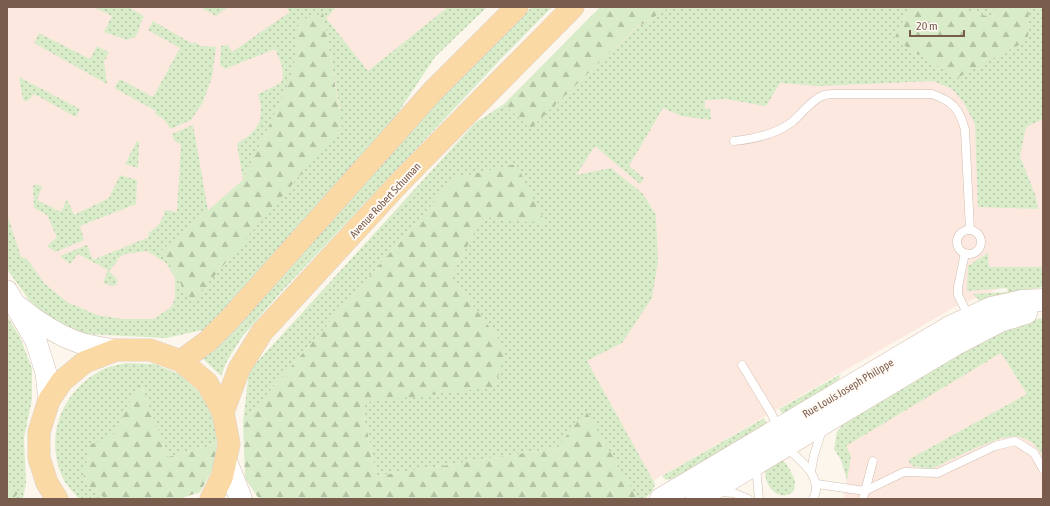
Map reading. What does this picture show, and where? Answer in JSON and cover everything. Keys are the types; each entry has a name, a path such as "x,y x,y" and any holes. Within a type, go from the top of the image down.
{"main road":[{"path":"181,361 208,341 229,320 433,91 517,7"},
{"name":"Avenue Robert Schuman","path":"223,412 240,369 262,332 400,182 572,8"},
{"name":"Rue Louis Joseph Philippe","path":"661,499 784,436 822,414 950,327 962,328 991,308 1022,301 1043,300"},
{"name":"Rue Louis Joseph Philippe","path":"822,414 868,397 954,345 996,323 1043,309"},
{"path":"49,494 39,458 39,432 49,400 62,381 85,362 116,350 150,350 181,361 206,383 223,412 228,444 226,461 222,477 210,499"},
{"name":"Rue Louis Joseph Philippe","path":"703,495 784,436"},
{"path":"226,461 241,499"}],"street":[{"path":"10,296 30,316 62,334 87,345 116,350"},
{"path":"10,296 36,341 46,373 49,400"}],"lane":[{"path":"734,140 752,139 774,132 791,123 813,101 822,96 834,94 932,94 945,99 956,109 963,120 965,130 970,230"},
{"path":"970,230 978,233 982,242 977,252 972,254 964,253 958,248 958,238 961,233 970,230"},
{"path":"962,328 958,287 964,253"},
{"path":"868,397 875,384 962,328 976,322 996,323"},
{"path":"742,365 784,436 811,471 817,484 813,499"},
{"path":"811,471 818,442 822,414"},
{"path":"817,484 864,495 904,472 938,473 995,446 1015,441 1034,453 1043,469"},
{"path":"757,457 759,499"},
{"path":"864,495 873,460"},
{"path":"703,495 734,493 748,499"}],"shaded area":[{"path":"7,7 457,7 340,109 341,126 174,323 112,325 59,307 19,272 7,237"},
{"path":"626,7 1043,7 1043,281 1000,288 953,308 646,485 325,336"},
{"path":"1001,353 1027,394 1043,423 1043,499 844,499 847,480 841,460 844,444"}],"green space":[{"path":"93,7 128,7 144,16 135,37 127,40 104,32 112,16"},
{"path":"200,7 228,7 216,16"},
{"path":"286,7 334,7 335,9 326,18 368,71 448,7 487,7 435,57 391,123 226,307 203,330 166,338 86,334 51,319 29,300 7,269 7,214 21,257 27,259 44,283 67,302 97,315 122,319 154,319 171,307 175,299 175,278 166,263 147,251 125,254 117,259 117,262 109,271 118,280 116,285 112,286 103,283 108,270 78,254 70,264 60,256 87,245 93,260 149,237 148,233 159,223 165,210 177,212 181,144 174,141 172,134 193,125 208,210 161,251 340,109 323,14 299,21 293,75 243,180 237,144 247,137 259,123 261,107 258,94 281,83 283,70 275,49 225,69 220,65 221,46 228,45 232,52 290,12"},
{"path":"532,7 552,7 282,291 242,337 227,361 221,376 201,357 444,93"},
{"path":"600,7 670,7 633,30 530,129 504,104"},
{"path":"670,7 910,7 894,39 1028,40 1029,7 1043,7 1043,119 1026,127 1020,156 1036,197 1038,209 978,207 975,124 964,103 952,89 933,81 819,86 780,83 766,106 725,99 705,100 705,108 710,109 711,120 681,116 663,108 629,166 644,178 640,184 595,146 576,175 611,168 643,194 656,215 658,261 652,298 622,343 587,361 655,484 652,492 644,499 638,499 632,489 557,448 377,476 361,403 506,349 451,276 483,217 455,178 243,422 249,371 475,123 504,104 530,128 634,30"},
{"path":"910,7 956,7 993,18 994,7 1029,7 1028,40 957,78 894,39"},
{"path":"956,7 994,7 993,18"},
{"path":"323,13 342,126 192,302 161,251 243,180 293,75 299,21"},
{"path":"153,21 193,44 194,42 201,46 216,47 212,77 203,102 191,120 170,129 164,120 155,114 156,111 114,88 120,79 153,97 180,48 148,30"},
{"path":"39,33 90,59 97,46 109,52 104,62 107,84 34,43"},
{"path":"19,77 80,109 76,117 34,94 27,102 23,100"},
{"path":"137,141 139,142 138,168 125,164"},
{"path":"516,164 546,224 483,217 451,276 506,349 495,387 361,403 377,476 557,448 586,411 638,499 259,499 245,478 243,422 455,178"},
{"path":"120,175 137,180 136,204 80,226 84,240 55,252 47,246 57,237 47,215 34,208 33,186 37,184 42,187 37,200 61,212 67,199 74,215 109,198"},
{"path":"988,253 989,267 1043,267 1043,287 1006,294 981,302 973,294 1008,292 1007,288 967,291 968,266"},
{"path":"7,316 20,337 32,369 32,400 24,438 26,483 23,499 13,499 19,492 7,481"},
{"path":"1043,318 1043,455 1032,442 1018,436 1002,438 975,448 931,469 912,466 908,460 1027,394 1001,353 846,446 851,456 847,480 841,460 834,449 837,432 845,421 1007,325"},
{"path":"127,363 154,364 179,374 199,392 213,416 217,443 168,457 140,382 113,436 83,482 106,499 79,499 65,482 59,466 56,450 56,434 59,419 75,392 86,380 106,368"},
{"path":"841,374 838,380 784,415 779,409"},
{"path":"140,382 168,457 217,443 213,469 200,492 179,499 106,499 83,482 89,445 113,436"},
{"path":"764,418 768,427 689,474 666,480 662,476"},
{"path":"781,460 789,468 795,483 794,489 790,494 778,494 772,490 767,482 765,471"},
{"path":"7,481 19,492 13,499 7,499"}]}
